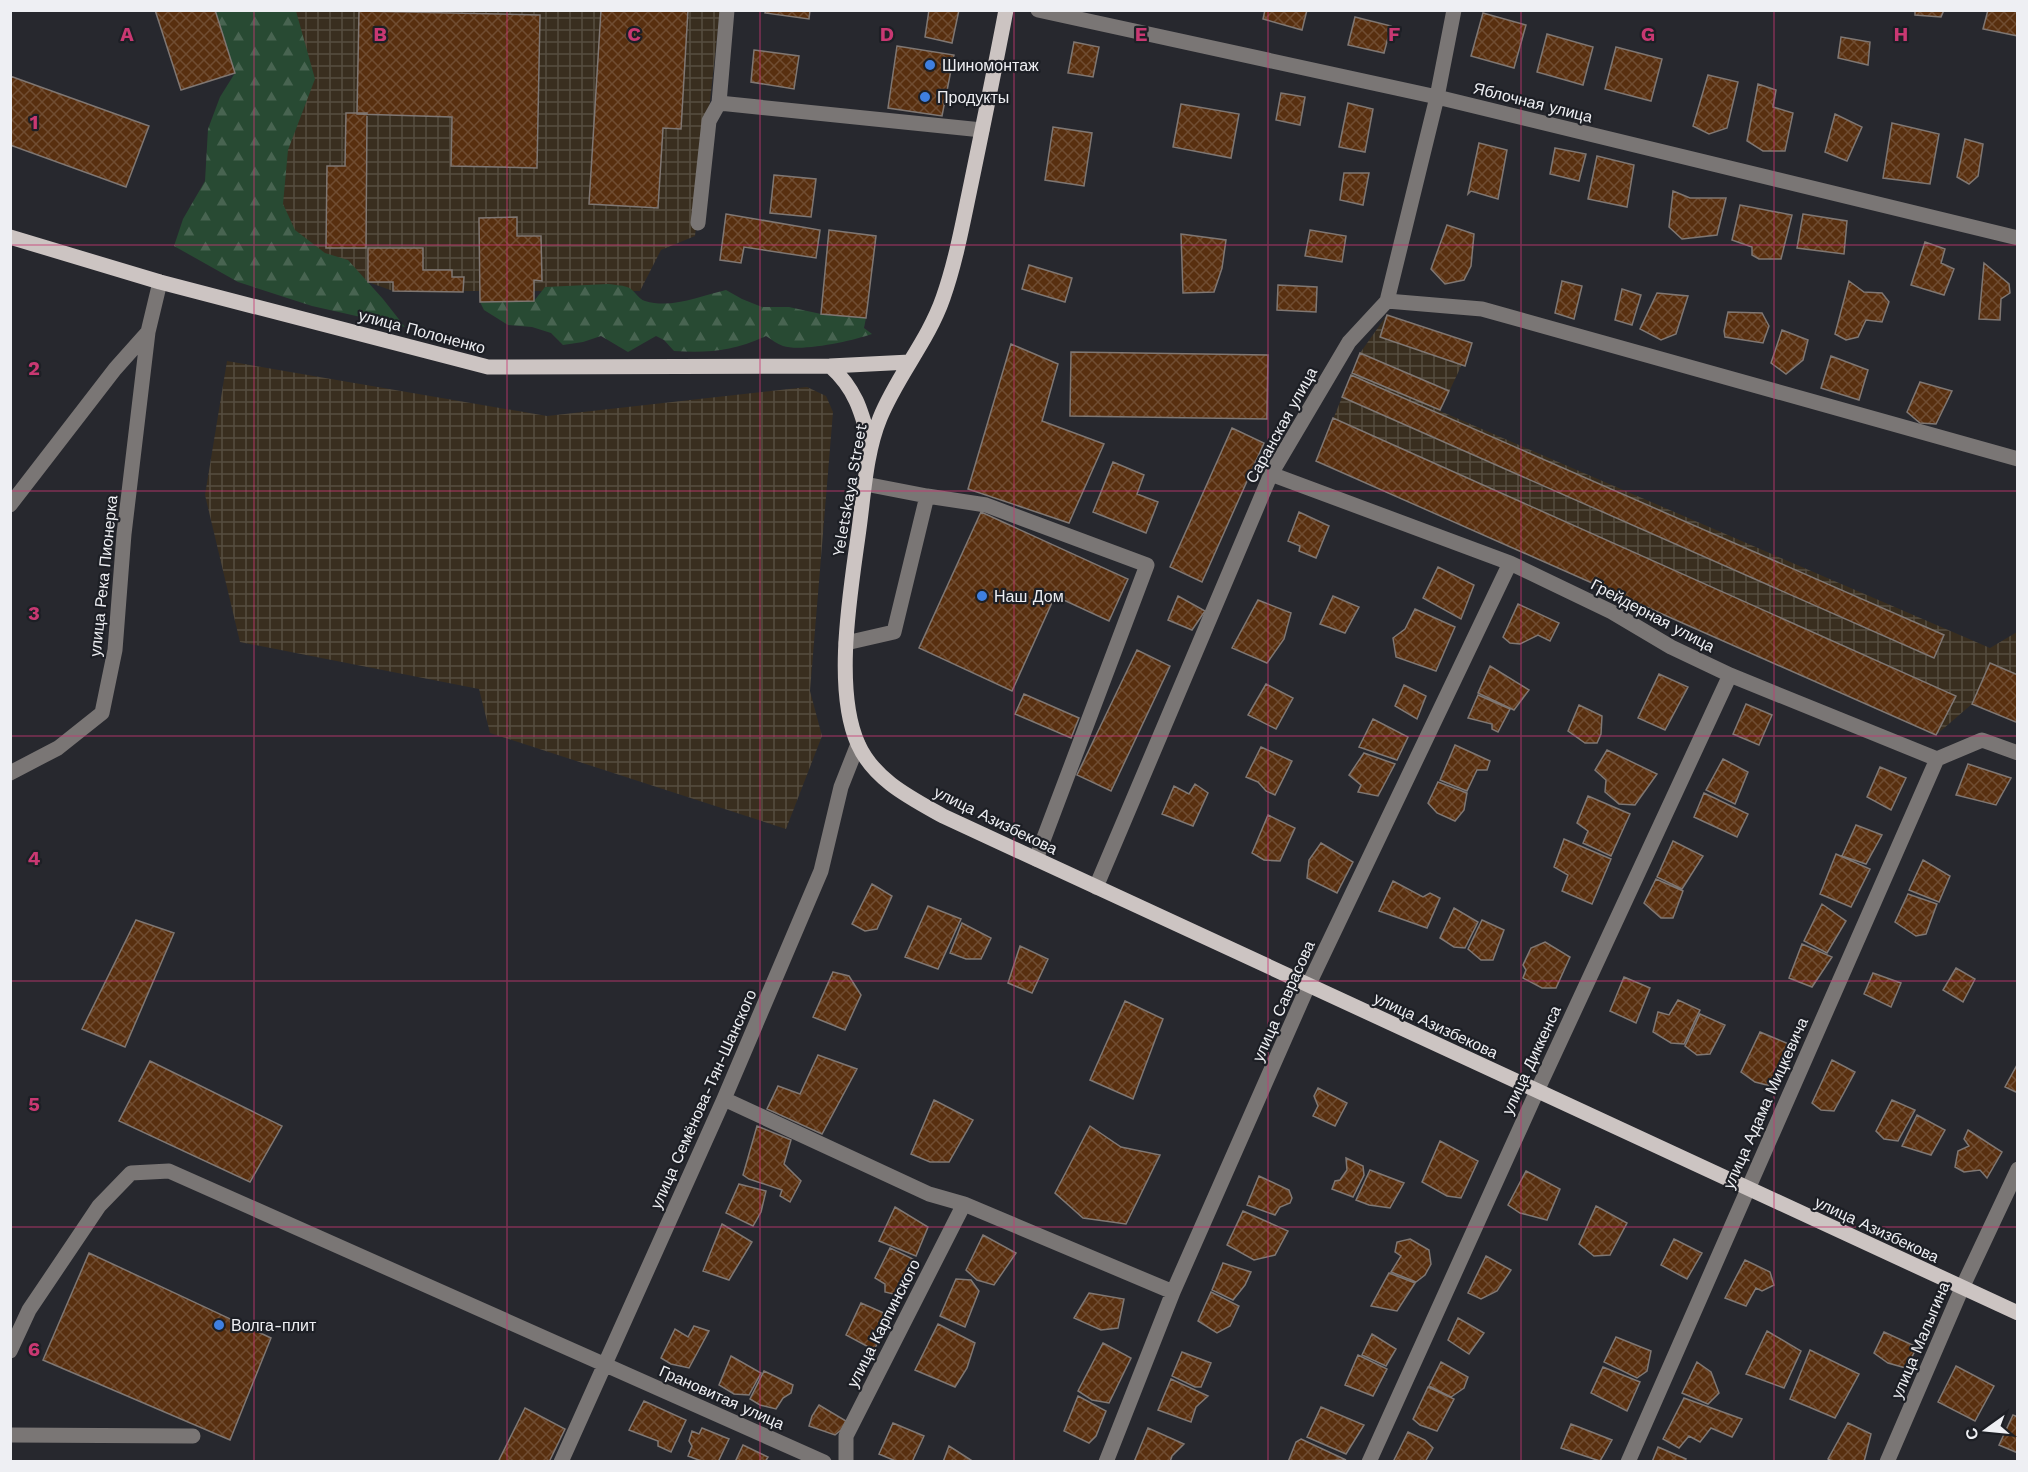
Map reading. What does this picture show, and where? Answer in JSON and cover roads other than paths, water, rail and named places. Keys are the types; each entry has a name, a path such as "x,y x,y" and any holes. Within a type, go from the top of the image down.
{"main road":[{"name":"Yeletskaya Street","path":"858,744 849,714 845,672 847,618 872,447 879,420 892,389 928,332 943,298 957,249 1006,10"},
{"name":"улица Полоненко","path":"10,237 160,282 488,367 830,366 910,362"},
{"path":"830,366 844,378 857,400 872,447"},
{"name":"улица Азизбекова","path":"858,744 874,769 900,791 943,816 2018,1313"}],"street":[{"path":"698,223 710,121 719,103 727,10"},
{"name":"Яблочная улица","path":"1038,10 1437,97 2018,238"},
{"name":"Саранская улица","path":"1096,887 1271,474 1349,342 1387,301 1437,97 1454,10"},
{"path":"719,103 982,130"},
{"name":"улица Река Пионерка","path":"10,772 58,748 102,713 114,650 124,534 148,332 160,282"},
{"path":"1387,301 1482,309 2018,459"},
{"name":"улица Река Пионерка","path":"10,505 115,369 148,332"},
{"name":"Грейдерная улица","path":"1271,474 1510,563 1612,612 1671,647 1730,675 1937,759"},
{"path":"865,484 986,505 1147,565 1036,860"},
{"path":"846,643 894,632 927,496"},
{"name":"улица Саврасова","path":"1106,1461 1173,1292 1308,986 1510,563"},
{"name":"улица Диккенса","path":"1369,1461 1730,675"},
{"path":"1937,759 1982,740 2018,753"},
{"name":"улица Семёнова-Тян-Шанского","path":"561,1461 724,1099 820,871 841,787 858,744"},
{"name":"улица Адама Мицкевича","path":"1628,1461 1937,759"},
{"path":"724,1099 929,1194 964,1204 1173,1292"},
{"name":"улица Малыгина","path":"1887,1461 1962,1287 2018,1169"},
{"name":"Грановитая улица","path":"10,1351 29,1311 99,1206 131,1173 169,1172 824,1461"},
{"name":"улица Карпинского","path":"846,1461 846,1436 964,1204"},
{"path":"10,1435 193,1436"}],"place":[{"name":"Шиномонтаж","path":"930,65"},
{"name":"Продукты","path":"925,97"},
{"name":"Наш Дом","path":"982,596"},
{"name":"Волга-плит","path":"219,1325"}]}
